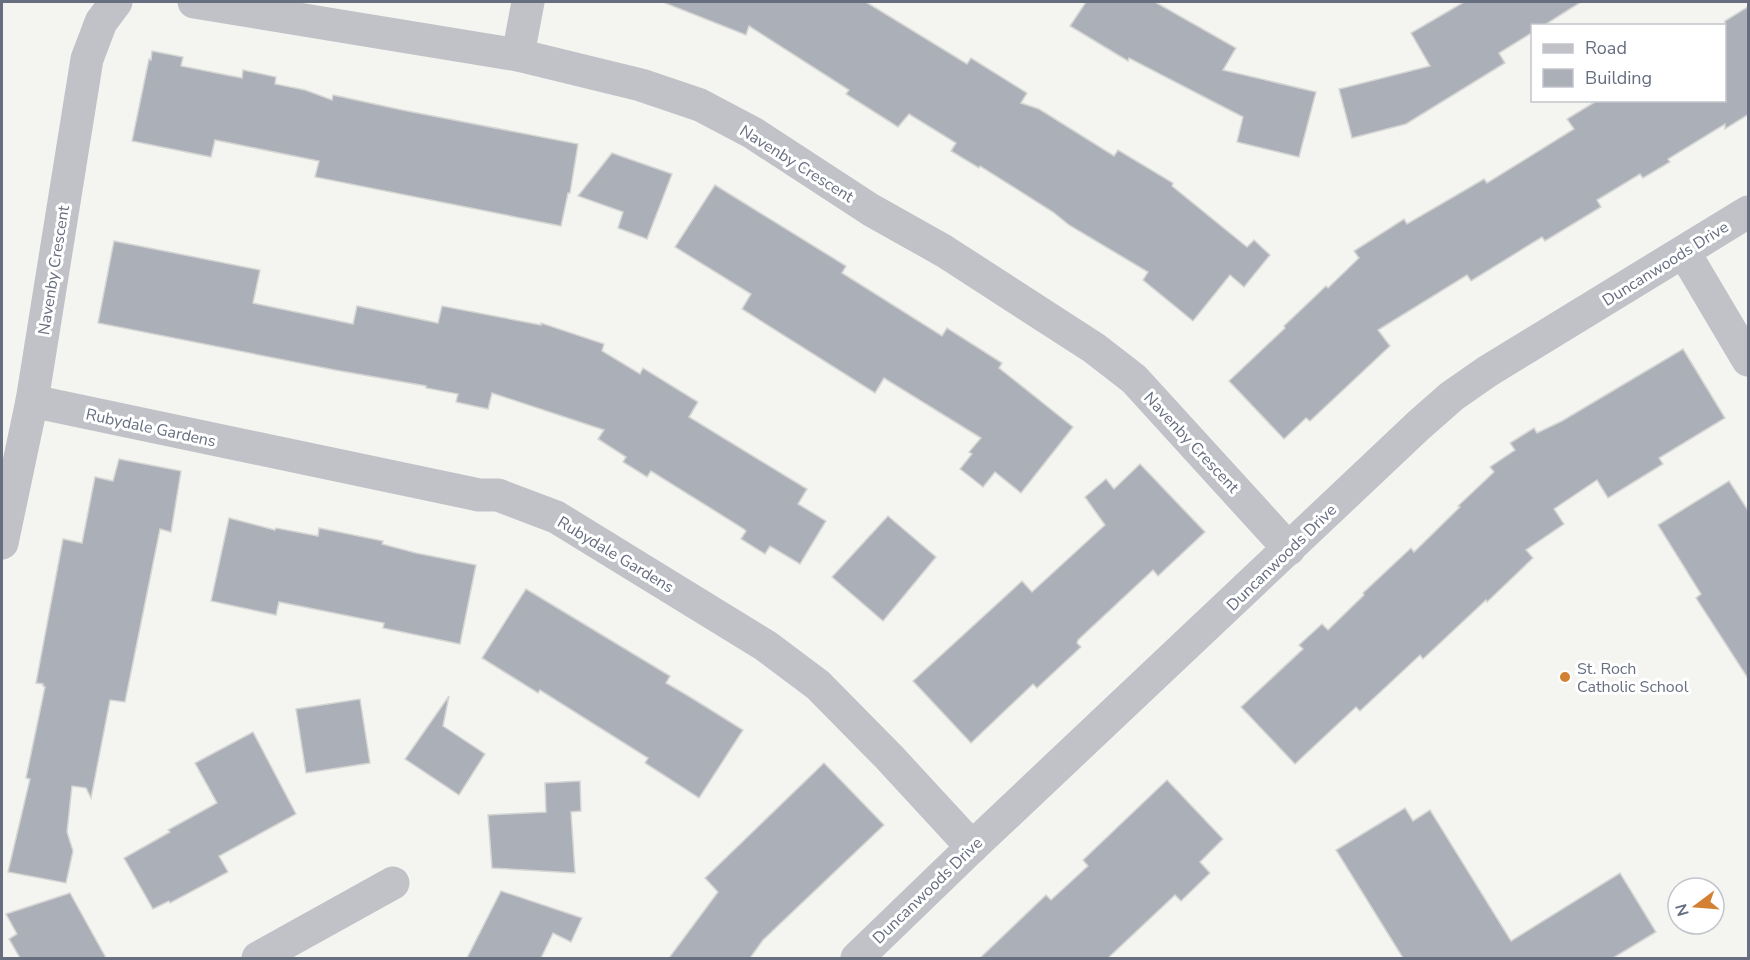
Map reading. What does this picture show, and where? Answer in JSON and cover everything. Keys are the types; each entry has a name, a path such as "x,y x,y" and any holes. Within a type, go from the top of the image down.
{"street":[{"name":"Navenby Crescent","path":"2,543 32,401 87,59 101,22 116,2"},
{"name":"Navenby Crescent","path":"194,2 518,55 641,85 700,105 753,133 871,210 944,252 1094,348 1134,380 1289,549"},
{"path":"518,55 528,2"},
{"name":"Duncanwoods Drive","path":"856,958 1452,396 1488,371 1749,212"},
{"path":"1684,252 1749,360"},
{"name":"Rubydale Gardens","path":"32,401 478,495 498,495 556,517 766,646 818,685 889,757 972,847"},
{"path":"258,958 393,883"}],"building":[{"path":"665,2 866,2 967,64 971,58 1027,93 1021,103 1039,109 1114,156 1118,150 1173,183 1172,186 1247,247 1254,240 1270,255 1244,287 1230,275 1193,321 1143,280 1148,272 1069,225 1053,212 980,166 979,168 951,151 956,143 909,114 898,127 846,94 849,90 749,26 746,35"},
{"path":"1086,2 1155,2 1236,48 1223,70 1316,92 1299,157 1237,142 1243,117 1129,58 1128,61 1070,26"},
{"path":"1464,2 1581,2 1546,24 1531,24 1531,33 1499,53 1505,63 1406,124 1352,138 1339,89 1430,66 1411,33"},
{"path":"1749,6 1749,114 1725,129 1725,124 1668,159 1670,162 1643,178 1640,174 1597,200 1601,207 1545,241 1542,237 1471,281 1467,275 1378,330 1390,346 1310,421 1306,418 1284,439 1229,381 1326,286 1328,288 1359,258 1354,251 1404,219 1407,224 1484,179 1487,183 1574,129 1567,119 1595,102 1726,102 1725,21"},
{"path":"152,51 183,57 181,66 242,78 243,70 276,77 275,84 305,90 332,100 333,95 578,144 570,193 568,193 561,226 315,177 319,161 215,140 211,157 132,141"},
{"path":"612,153 672,174 647,239 618,228 623,212 578,196"},
{"path":"715,185 846,266 842,273 942,336 947,328 1002,363 999,368 1073,427 1021,493 995,472 983,487 960,469 972,454 969,452 981,438 884,378 875,393 742,309 751,294 675,247"},
{"path":"114,241 260,270 253,303 353,324 357,306 438,323 442,306 541,325 541,323 604,344 602,351 640,374 643,368 698,402 689,417 807,489 798,504 826,521 800,564 770,546 765,554 741,539 746,531 744,529 651,471 647,477 623,462 626,457 598,439 604,430 492,393 488,409 456,402 458,394 426,388 426,386 98,323"},
{"path":"1683,349 1725,418 1659,458 1663,464 1608,498 1597,480 1554,509 1564,524 1526,550 1533,558 1423,659 1420,655 1360,711 1356,707 1295,764 1241,707 1303,649 1299,645 1322,624 1328,630 1411,548 1414,552 1460,507 1458,506 1494,472 1490,467 1515,450 1510,443 1534,428 1537,433 1562,421"},
{"path":"119,459 181,471 171,532 160,529 125,702 110,700 91,798 86,788 72,786 67,832 73,851 66,883 8,872 30,779 26,778 45,687 43,684 36,683 63,539 82,543 95,477 113,481"},
{"path":"1140,464 1205,532 1158,576 1153,570 1078,640 1077,643 1081,647 1037,688 1033,684 971,743 913,681 1022,581 1032,592 1105,525 1085,497 1106,479 1114,489"},
{"path":"1729,481 1749,512 1749,680 1696,598 1701,594 1658,525"},
{"path":"888,516 936,557 883,621 832,577"},
{"path":"229,518 275,530 276,528 318,536 319,528 383,541 382,544 416,553 476,565 460,644 383,628 384,623 279,602 276,615 211,601"},
{"path":"526,589 670,676 666,683 743,730 699,798 645,763 648,758 540,690 538,693 482,658"},
{"path":"449,696 443,726 485,754 459,795 405,759"},
{"path":"360,699 370,763 306,773 296,709"},
{"path":"253,732 296,814 219,856 228,872 170,903 169,901 153,909 124,858 217,803 195,763"},
{"path":"824,763 884,825 763,940 750,958 669,958 718,892 705,878"},
{"path":"1167,780 1223,839 1200,862 1210,873 1181,901 1175,895 1108,958 980,958 1046,895 1051,900 1088,866 1083,860"},
{"path":"580,781 581,811 571,812 575,873 492,868 488,815 546,812 545,783"},
{"path":"1405,808 1413,821 1430,810 1511,941 1620,873 1656,932 1613,958 1403,958 1336,850"},
{"path":"501,891 582,918 571,942 553,933 541,958 467,958"},
{"path":"70,893 106,958 20,958 9,939 17,934 6,914"}],"place":[{"name":"St. Roch Catholic School","path":"1565,677"}]}
